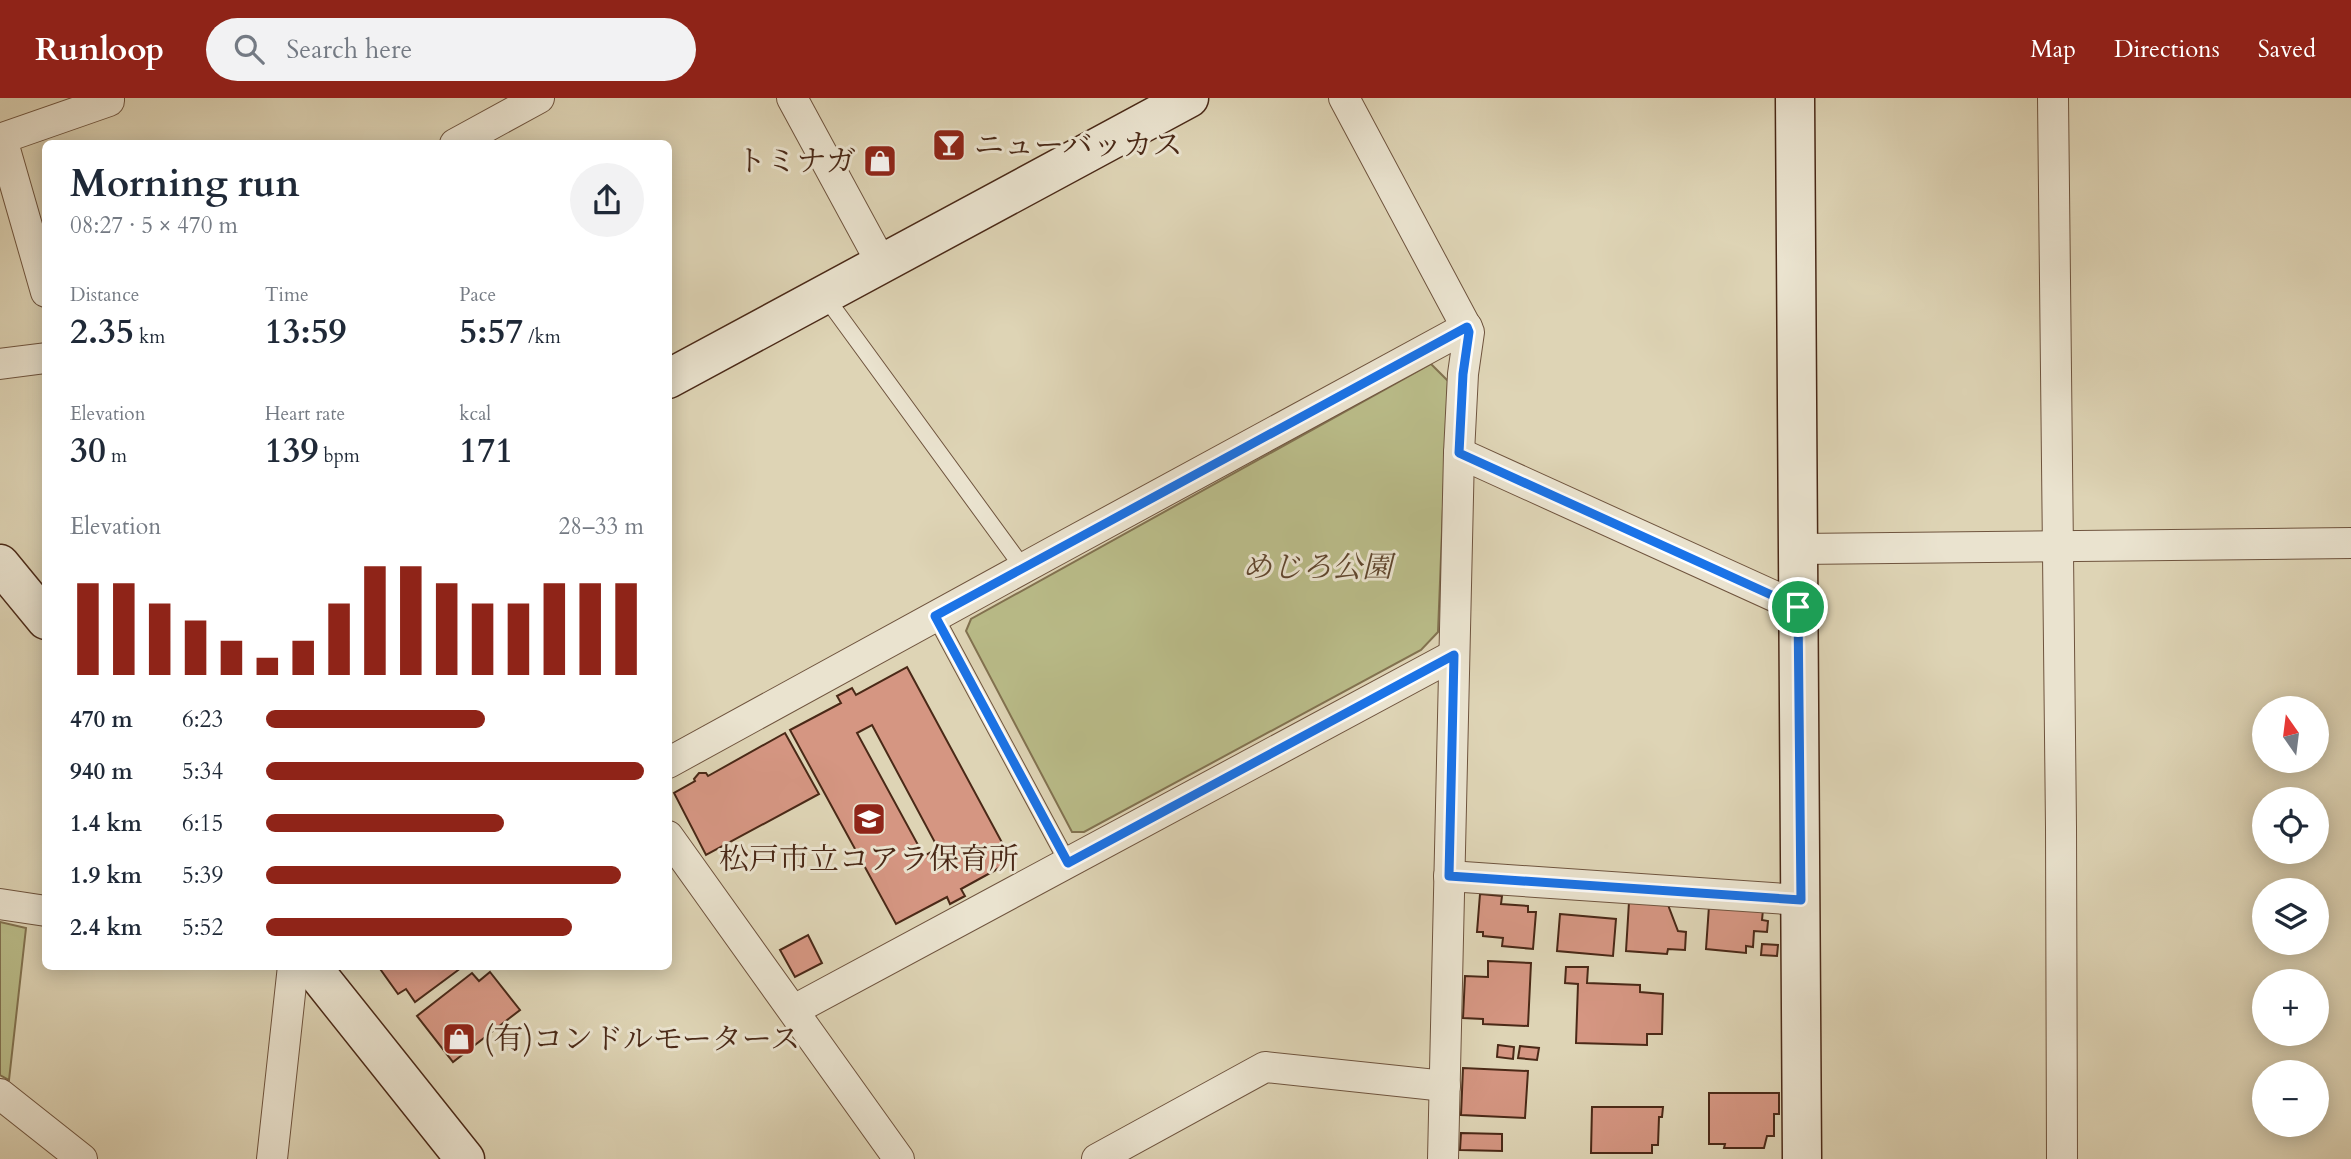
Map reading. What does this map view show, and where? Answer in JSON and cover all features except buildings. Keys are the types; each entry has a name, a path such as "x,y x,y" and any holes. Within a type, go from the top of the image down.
{"street":[{"path":"42,278 1,139 109,101 109,98"},
{"path":"792,98 882,264"},
{"path":"1344,98 1469,332 1463,374 1459,453 1443,1159"},
{"path":"1795,98 1802,1159"},
{"path":"2053,98 2062,1159"},
{"path":"462,140 534,99"},
{"path":"672,377 1177,101"},
{"path":"672,761 1467,327"},
{"path":"0,364 42,359"},
{"path":"1459,453 1798,607"},
{"path":"1798,549 2351,543"},
{"path":"0,564 42,615"},
{"path":"794,1010 1454,655"},
{"path":"672,842 899,1159"},
{"path":"1449,876 1801,900"},
{"path":"0,904 42,910"},
{"path":"272,1159 293,970"},
{"path":"314,970 465,1159"},
{"path":"1097,1159 1265,1067 1445,1086"},
{"path":"0,1094 82,1159"}],"lane":[{"path":"824,295 1024,569"},
{"path":"935,616 1068,863"}],"green space":[{"name":"めじろ公園","path":"1431,364 1448,381 1438,632 1421,650 1084,832 1072,832 966,631 971,619"},
{"path":"0,922 26,928 9,1080 0,1075"}],"place":[{"name":"ニューバッカス","path":"949,145"},
{"name":"トミナガ","path":"880,161"},
{"name":"松戸市立コアラ保育所","path":"869,819"},
{"name":"(有)コンドルモータース","path":"459,1039"}],"route":[{"path":"1467,327 1469,332 1463,374 1459,453 1798,607 1801,900 1449,876 1454,655 1068,863 935,616 1467,327"}]}
